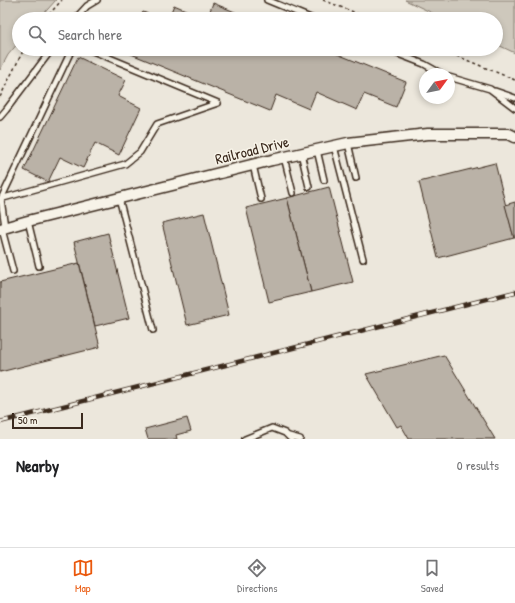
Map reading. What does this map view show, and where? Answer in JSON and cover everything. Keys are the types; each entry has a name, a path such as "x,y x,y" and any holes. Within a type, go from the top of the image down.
{"street":[{"name":"Railroad Drive","path":"2,228 253,165 348,143 428,134 509,134 515,136"}],"lane":[{"path":"81,12 87,6 97,0"},
{"path":"267,0 296,12"},
{"path":"0,116 47,56"},
{"path":"13,271 2,228 1,199 69,56"},
{"path":"1,199 125,164 140,152 156,124 218,103 105,56"},
{"path":"403,56 431,68"},
{"path":"455,79 515,98"},
{"path":"490,89 515,108"},
{"path":"348,143 356,178"},
{"path":"334,146 363,259"},
{"path":"317,150 324,180"},
{"path":"302,153 309,187"},
{"path":"284,158 293,193"},
{"path":"253,165 261,199"},
{"path":"120,198 153,330"},
{"path":"28,221 39,266"},
{"path":"245,439 272,428 285,433 289,438 300,439"}],"path":[{"path":"51,12 62,0"},
{"path":"323,0 353,12"},
{"path":"0,96 20,56"},
{"path":"457,56 515,80"}],"shaded area":[{"path":"0,0 56,0 45,12 12,12 12,50 0,70"},
{"path":"405,0 515,0 515,53 503,47 503,12 430,12"}],"building":[{"path":"213,3 235,12 210,12"},
{"path":"174,5 190,12 171,12"},
{"path":"136,56 342,56 406,82 396,107 364,94 357,110 316,92 309,109 276,95 270,111"},
{"path":"78,57 126,80 118,96 141,108 119,155 95,143 83,168 60,157 48,182 24,170"},
{"path":"495,163 514,238 438,258 419,182"},
{"path":"329,187 353,282 311,292 287,198"},
{"path":"287,198 311,292 269,302 246,208"},
{"path":"515,202 515,238 514,238 505,205"},
{"path":"204,213 229,315 187,325 162,223"},
{"path":"108,233 129,318 95,326 74,242"},
{"path":"79,263 100,347 0,372 0,282"},
{"path":"444,355 495,439 409,439 401,425 397,427 366,374"},
{"path":"187,418 191,431 176,435 177,439 148,439 145,429"}],"railway":[{"path":"0,422 515,292"}]}
